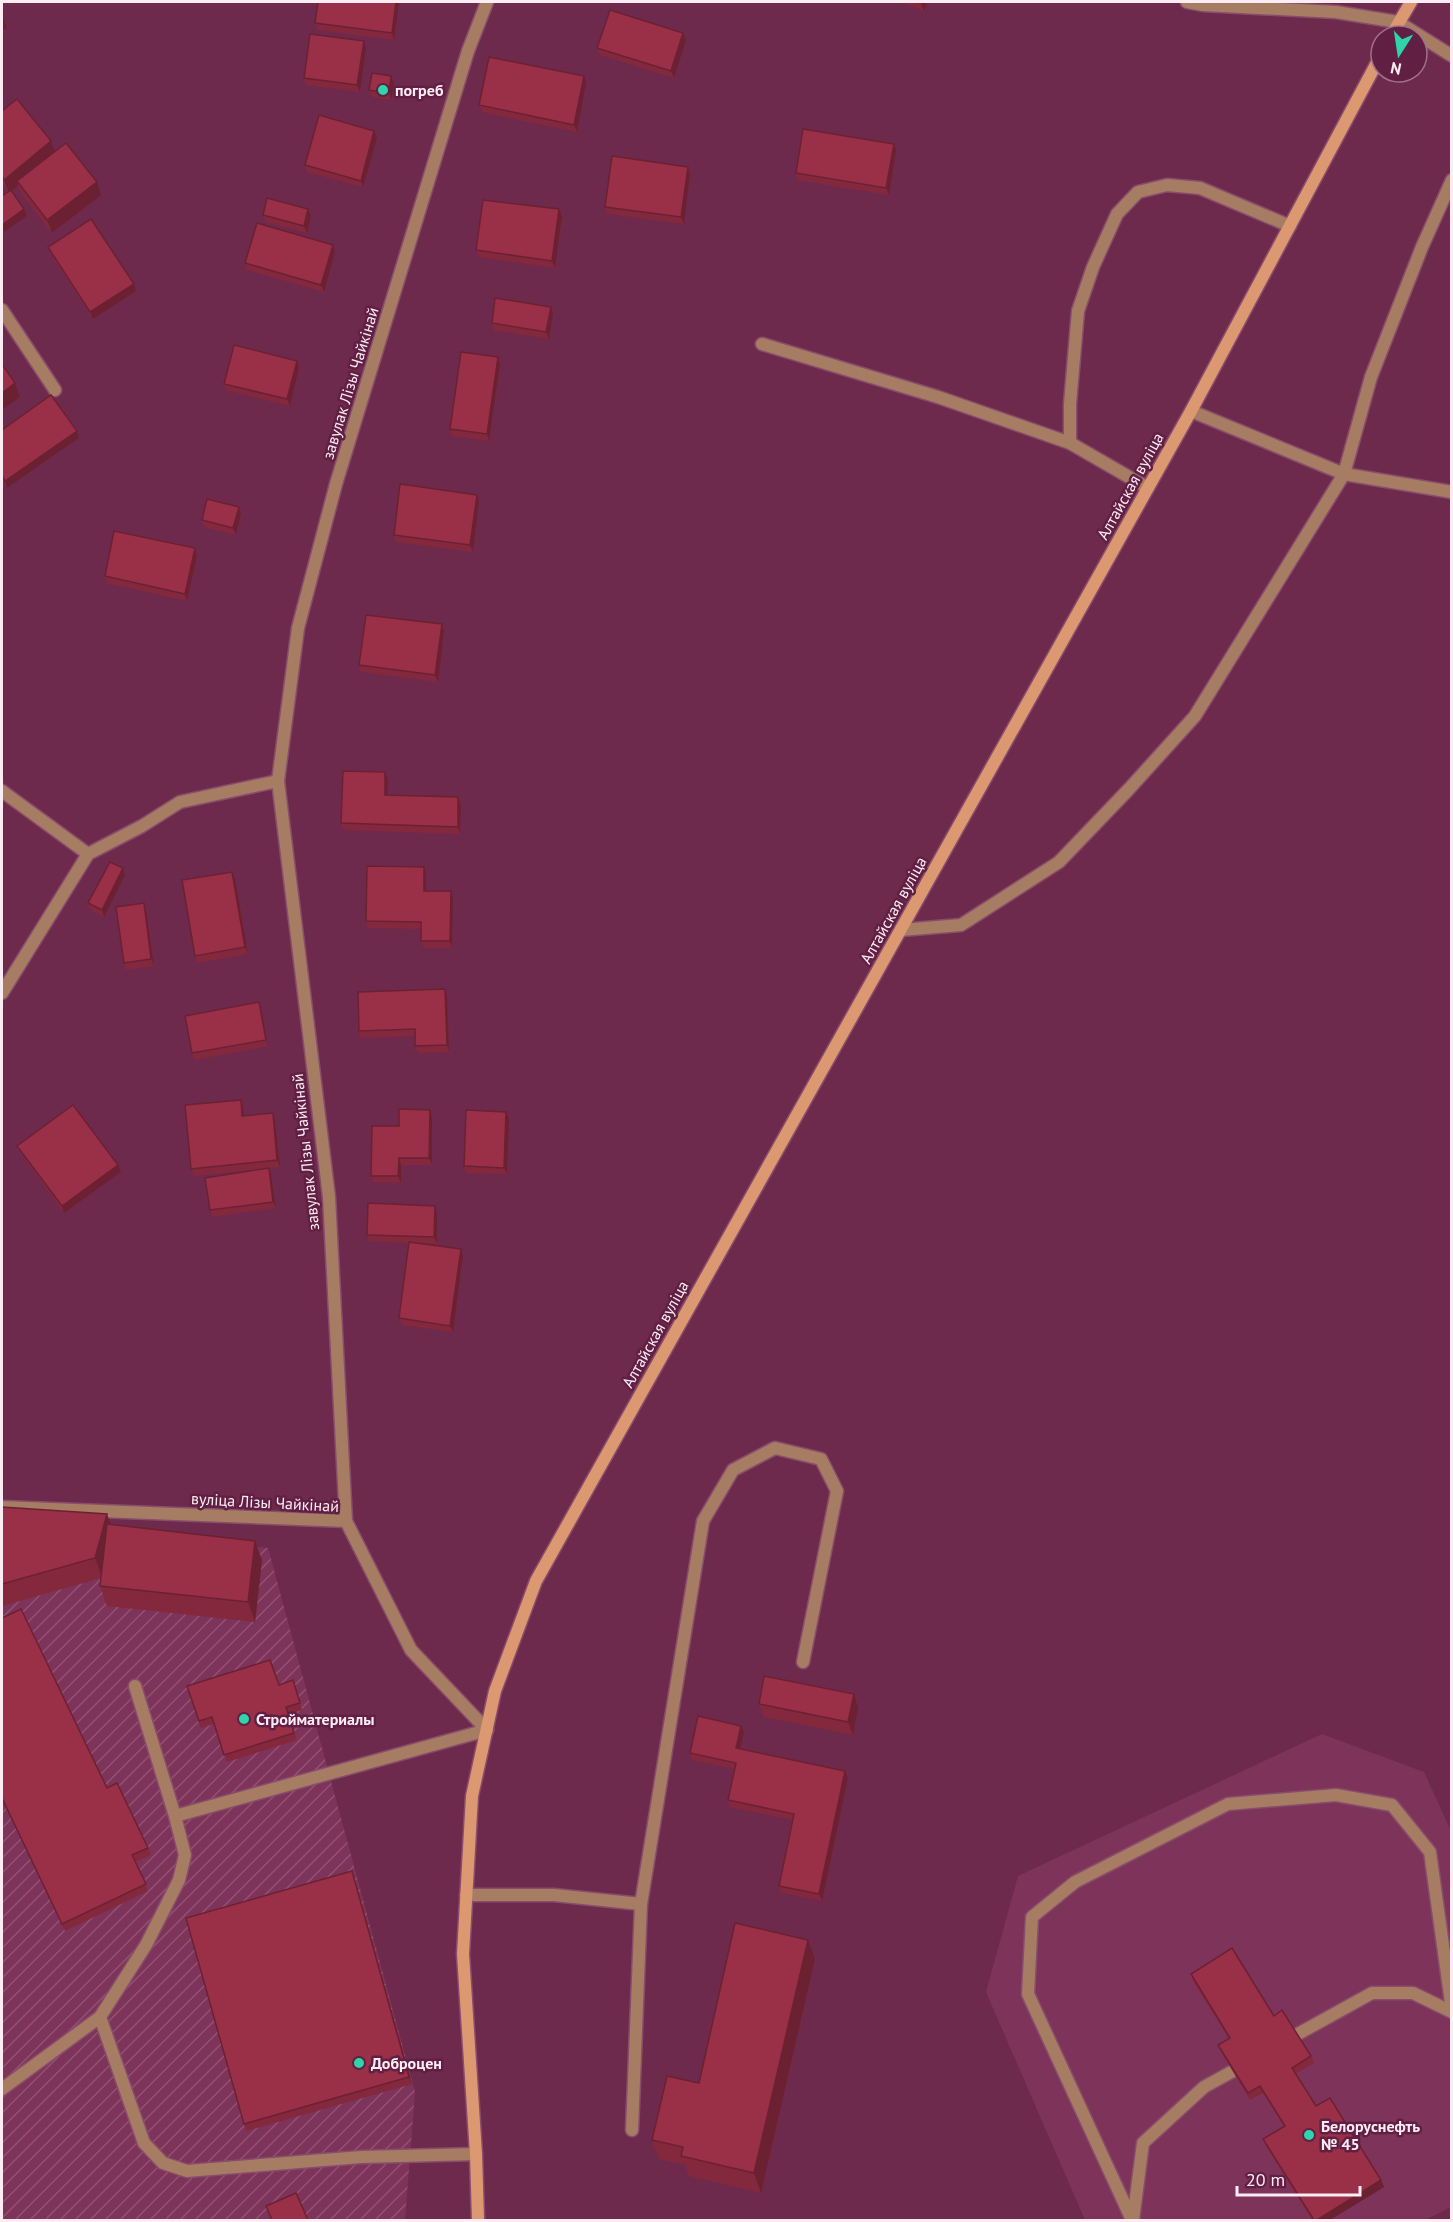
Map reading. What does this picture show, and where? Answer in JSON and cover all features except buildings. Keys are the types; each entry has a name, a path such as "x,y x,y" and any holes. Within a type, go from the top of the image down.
{"main road":[{"path":"1398,22 1411,2"},
{"name":"Алтайская вуліца","path":"478,2220 463,1954 472,1796 495,1691 536,1581 1191,411 1369,78"}],"street":[{"name":"завулак Лізы Чайкінай","path":"346,1521 329,1197 278,782 298,628 336,484 468,51 487,2"},
{"path":"1187,2 1203,5 1336,12 1398,22 1452,56"},
{"path":"901,930 961,925 1059,862 1195,716 1344,474 1371,377 1422,247 1452,180"},
{"path":"1070,444 1070,404 1078,312 1093,267 1117,214 1138,192 1167,185 1200,188 1290,226"},
{"path":"2,309 55,390"},
{"path":"762,344 938,398 1070,444 1148,488"},
{"path":"1191,411 1344,474 1452,492"},
{"path":"2,993 88,854 142,826 180,802 278,782"},
{"path":"2,791 88,854"},
{"path":"632,2130 641,1904 703,1521 733,1470 775,1448 821,1460 837,1491 804,1662"},
{"name":"вуліца Лізы Чайкінай","path":"2,1507 346,1521 411,1650 487,1730"},
{"path":"2,2089 100,2017 146,1945 178,1880 185,1855 135,1686"},
{"path":"175,1816 487,1730"},
{"path":"1133,2220 1028,1994 1032,1917 1075,1882 1228,1804 1336,1795 1392,1805 1430,1852 1452,2011"},
{"path":"466,1895 554,1895 641,1904"},
{"path":"1296,2035 1372,1993 1413,1993 1452,2011"},
{"path":"100,2017 144,2143 163,2163 187,2171 361,2157 476,2154"},
{"path":"1133,2220 1143,2144 1204,2087 1233,2071"}],"shaded area":[{"path":"2,1524 268,1548 415,2092 405,2220 2,2220"},
{"path":"1322,1734 1424,1772 1451,1831 1451,2207 1425,2220 1085,2220 986,1992 1018,1876"}],"place":[{"name":"погреб","path":"383,90"},
{"name":"Стройматериалы","path":"244,1719"},
{"name":"Доброцен","path":"359,2063"},
{"name":"Белоруснефть № 45","path":"1309,2135"}]}
